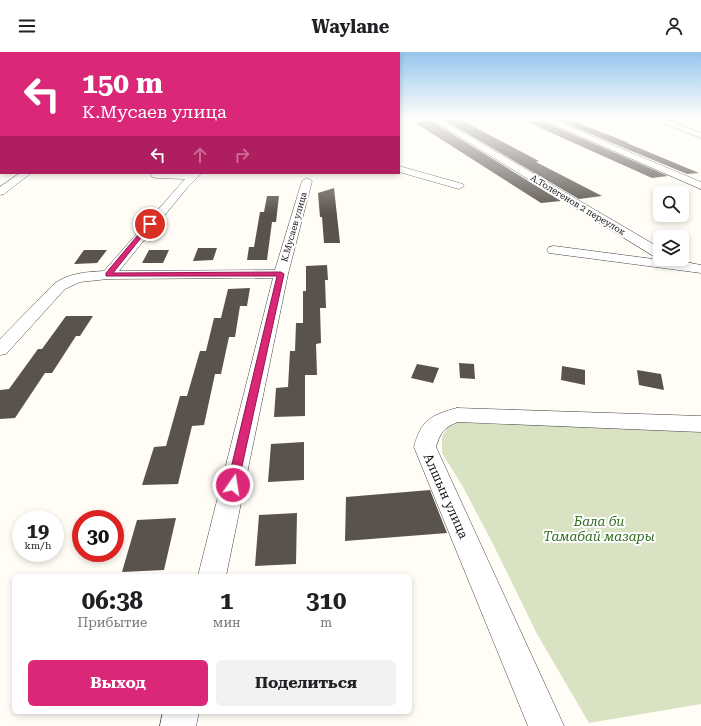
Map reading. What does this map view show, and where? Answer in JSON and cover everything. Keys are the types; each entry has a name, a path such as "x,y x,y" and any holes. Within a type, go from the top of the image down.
{"street":[{"name":"А.Толегенов 2 переулок","path":"487,150 653,250"},
{"path":"618,150 701,186"},
{"path":"400,169 459,186"},
{"path":"0,192 25,174"},
{"path":"156,175 196,175"},
{"path":"108,275 183,186 196,175"},
{"name":"К.Мусаев улица","path":"212,574 281,274 307,181"},
{"path":"554,250 653,260"},
{"path":"689,265 701,268"},
{"name":"К.Мусаев улица","path":"0,350 60,286 66,281 74,278 108,275 281,274"},
{"name":"Алшын улица","path":"546,726 425,447 428,432 440,420 457,415 701,424"},
{"path":"178,726 181,714"}],"green space":[{"name":"Бала би Тамабай мазары","path":"462,420 701,424 701,704 589,723 537,634 463,487 442,453 442,437 448,426"}],"building":[{"path":"459,150 479,150 561,201 541,203"},
{"path":"496,150 519,150 539,161 536,162 602,196 579,199"},
{"path":"591,150 609,150 668,176 652,178"},
{"path":"630,150 645,150 699,173 687,174"},
{"path":"334,188 340,243 324,243 318,193"},
{"path":"267,196 279,196 276,222 272,222 267,260 247,260 249,247 254,247 260,212 264,212"},
{"path":"198,248 217,248 213,260 193,261"},
{"path":"84,250 107,250 97,263 74,264"},
{"path":"149,250 169,250 163,263 142,263"},
{"path":"327,265 328,280 325,280 326,308 320,308 321,343 316,344 317,375 305,375 305,416 274,417 276,388 288,387 290,351 295,351 296,323 303,323 303,291 306,291 306,266"},
{"path":"250,288 247,306 240,306 235,337 229,337 221,374 215,374 204,425 192,426 178,484 142,485 154,447 166,446 180,396 187,396 200,351 206,351 214,318 221,318 228,289"},
{"path":"66,316 93,316 80,336 76,336 52,373 45,373 15,418 0,419 0,390 9,389 38,349 42,349"},
{"path":"459,363 474,364 475,379 460,378"},
{"path":"417,364 439,368 433,383 411,378"},
{"path":"562,366 585,370 585,385 561,380"},
{"path":"637,370 661,374 664,390 639,385"},
{"path":"304,442 304,480 268,482 271,444"},
{"path":"430,490 447,533 345,541 346,497"},
{"path":"297,513 296,564 255,566 259,515"},
{"path":"176,518 164,570 122,572 137,520"}],"route":[{"path":"150,224 108,275 281,274 233,485"}]}
